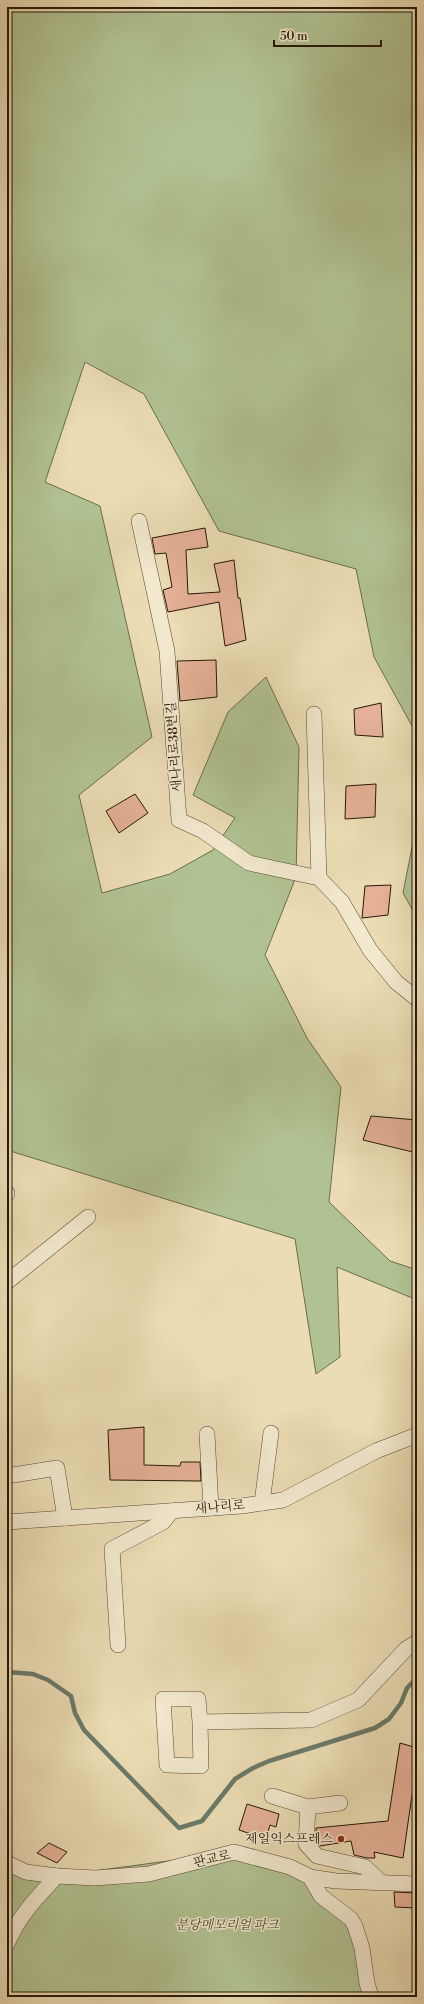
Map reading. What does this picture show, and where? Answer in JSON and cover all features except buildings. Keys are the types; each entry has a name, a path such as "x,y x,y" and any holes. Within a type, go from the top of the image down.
{"street":[{"name":"새나리로38번길","path":"139,522 167,651 179,820 203,831 250,864 319,878"},
{"path":"314,714 319,878 342,902 370,950 396,982 417,999"},
{"path":"7,1282 88,1217"},
{"path":"262,1503 271,1433"},
{"path":"207,1434 211,1508"},
{"name":"새나리로","path":"7,1522 211,1508 283,1500 376,1451 417,1435"},
{"path":"13,1475 57,1468 64,1518"},
{"path":"118,1645 112,1549 163,1522 172,1511"},
{"path":"7,1535 24,1521"},
{"path":"200,1722 311,1720 358,1700 406,1650 417,1642"},
{"path":"198,1699 200,1722 200,1766 167,1765 163,1700 198,1699"},
{"path":"272,1796 308,1807 340,1803"},
{"path":"308,1807 306,1844 317,1856 365,1867 382,1883"},
{"name":"판교로","path":"7,1863 26,1872 57,1876 96,1878 149,1874 234,1852 284,1866 310,1877 336,1881 417,1884"},
{"path":"7,1944 14,1927 34,1900 57,1876"},
{"path":"310,1877 321,1896 352,1919 362,1948 367,1983 371,1997"}],"green space":[{"path":"7,7 417,7 417,735 374,657 356,569 219,531 144,394 85,362 45,482 100,506 152,737 79,795 102,893 170,874 213,850 235,818 193,795 228,712 266,677 299,747 296,877 265,955 307,1038 341,1087 329,1202 390,1261 417,1270 417,1300 337,1267 340,1357 316,1374 295,1239 7,1150"},
{"path":"417,822 417,918 403,893"},
{"name":"분당메모리얼 파크","path":"234,1852 310,1877 355,1926 372,1997 7,1997 7,1863 57,1876"}],"waterway":[{"path":"7,1672 33,1674 48,1680 71,1696 75,1713 84,1730 179,1828 202,1821 235,1779 253,1768 269,1761 375,1728 389,1719 401,1703 407,1688 417,1678"}],"place":[{"name":"제일익스프레스","path":"341,1839"}]}
